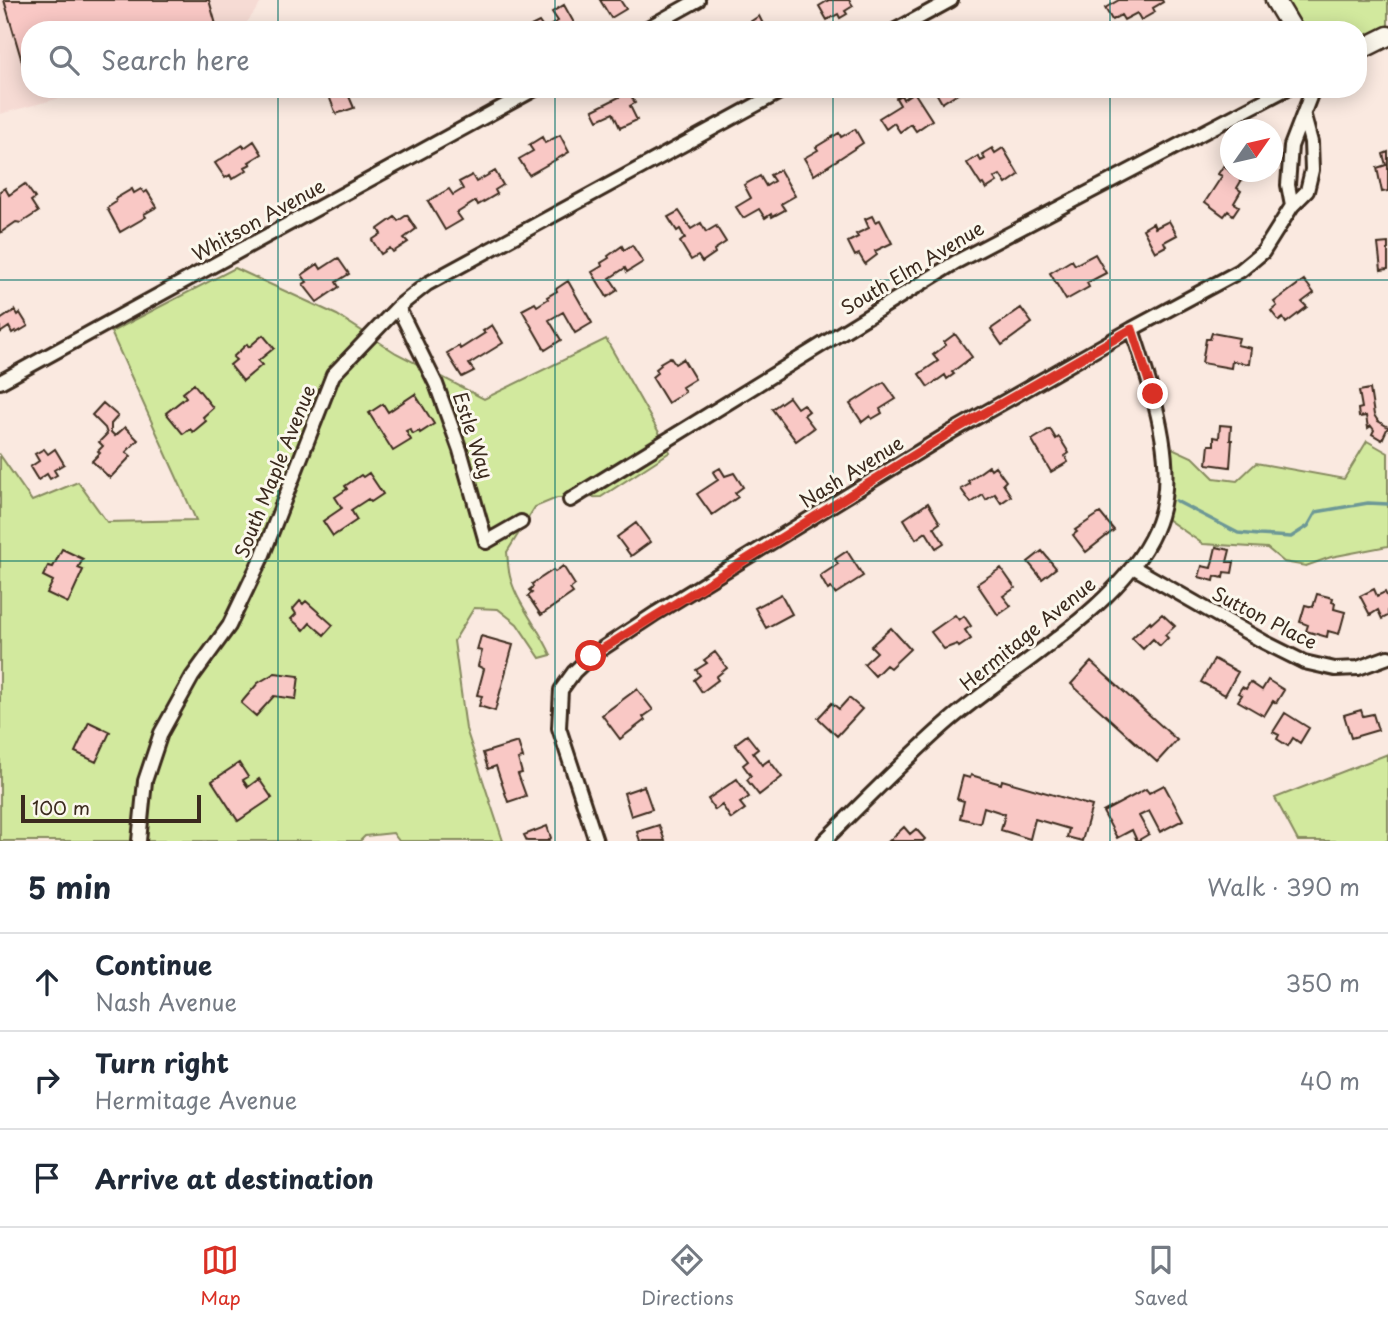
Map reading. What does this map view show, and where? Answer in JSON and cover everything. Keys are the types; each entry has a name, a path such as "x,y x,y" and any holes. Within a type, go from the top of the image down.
{"street":[{"path":"660,21 698,0"},
{"path":"912,21 951,0"},
{"path":"1275,0 1288,21"},
{"path":"1367,46 1388,36"},
{"name":"Whitson Avenue","path":"0,382 519,98"},
{"name":"South Maple Avenue","path":"139,841 145,781 161,733 191,677 229,626 262,557 333,375 398,307 427,284 768,98"},
{"name":"South Elm Avenue","path":"570,500 956,262 1269,98"},
{"path":"1292,206 1288,185 1291,146 1310,98"},
{"name":"Nash Avenue","path":"596,841 559,729 561,690 574,672 591,656 656,613 939,439 1240,271 1263,252 1292,206 1307,191 1312,170 1311,142 1304,116"},
{"name":"Estle Way","path":"398,307 436,384 460,450 486,542 521,522"},
{"name":"Hermitage Avenue","path":"824,841 950,720 1053,642 1133,568 1155,530 1164,493 1164,452 1153,394 1132,329"},
{"name":"Sutton Place","path":"1133,568 1304,662 1335,668 1358,668 1388,657"}],"shaded area":[{"path":"0,0 263,0 248,21 21,21 21,98 60,98 0,114"}],"green space":[{"path":"1284,0 1388,0 1388,26 1367,38 1367,21 1296,21"},
{"path":"235,268 337,315 396,353 484,399 606,339 670,452 601,497 557,498 535,507 507,552 509,574 515,590 551,655 540,658 517,624 498,609 474,608 454,641 466,729 503,841 399,841 393,833 365,836 360,841 0,841 0,455 32,501 78,482 107,522 196,520 111,332"},
{"path":"1367,441 1388,453 1388,546 1331,557 1306,566 1284,562 1267,548 1203,544 1167,519 1171,494 1170,447 1194,458 1214,478 1237,481 1256,463 1344,479"},
{"path":"1388,754 1388,841 1298,841 1275,798"}],"building":[{"path":"4,0 209,0 215,21 21,21 21,58"},
{"path":"600,0 620,0 626,9 611,18"},
{"path":"829,0 849,0 853,6 840,18 838,14 827,20 819,6"},
{"path":"1119,0 1163,2 1153,8 1155,12 1141,20 1137,13 1124,20 1121,15 1112,20 1105,8"},
{"path":"564,5 573,21 558,21 552,12"},
{"path":"330,98 350,98 354,108 336,114"},
{"path":"617,98 632,98 635,103 630,106 637,120 620,128 613,113 598,120 593,110"},
{"path":"896,98 918,98 932,120 916,131 911,124 900,132 894,123 886,129 879,118 900,105"},
{"path":"855,129 863,143 814,175 804,158 839,133 841,137"},
{"path":"560,135 569,152 529,175 519,159 533,151 529,145 542,137 545,143"},
{"path":"254,141 262,154 249,162 251,164 245,167 247,170 232,179 230,175 225,178 215,163"},
{"path":"992,148 995,153 1003,148 1019,175 1006,184 1000,175 994,178 997,182 986,189 967,163 978,156 981,161 985,159 982,154"},
{"path":"1388,152 1388,191 1382,192 1377,168 1386,165 1383,154"},
{"path":"780,170 795,196 781,204 785,210 765,218 759,209 743,218 736,207 751,198 744,185 760,176 766,186 774,181 770,175"},
{"path":"495,171 503,185 495,190 497,194 478,205 476,201 457,213 462,220 445,230 428,201 449,189 453,195 463,189 459,182 472,175 476,182"},
{"path":"1220,179 1220,182 1241,182 1237,188 1241,191 1234,203 1239,206 1233,215 1228,211 1224,216 1205,202"},
{"path":"25,184 35,198 31,201 38,212 0,233 0,191 5,188 9,195"},
{"path":"132,189 134,193 141,189 144,193 147,191 157,207 144,214 146,217 120,232 107,208 116,202 115,199"},
{"path":"679,211 691,229 701,223 706,232 716,226 726,242 702,262 698,256 691,260 680,242 685,238 668,217"},
{"path":"407,215 416,229 404,238 408,242 393,252 390,248 381,254 372,240 381,234 378,229 395,217 398,221"},
{"path":"872,216 875,222 880,220 892,243 875,251 877,255 865,264 859,254 855,256 848,242 858,237 856,234 869,228 865,219"},
{"path":"1169,221 1177,235 1164,242 1166,246 1155,252 1143,229 1153,223 1155,228"},
{"path":"1388,243 1388,269 1381,270 1378,244"},
{"path":"632,245 643,262 627,272 625,268 610,278 618,290 607,297 592,272 622,246 624,250"},
{"path":"1095,254 1106,273 1087,283 1089,287 1066,300 1050,273 1072,260 1075,265"},
{"path":"338,258 349,274 336,282 339,287 317,302 303,284 307,282 302,275 318,264 321,269"},
{"path":"1304,280 1314,293 1302,302 1307,307 1286,323 1283,318 1279,321 1271,311 1277,306 1274,302"},
{"path":"568,281 592,323 575,333 563,312 549,320 561,340 545,350 522,310 535,303 537,306"},
{"path":"1021,308 1032,323 1002,345 991,329"},
{"path":"15,310 28,326 16,333 12,333 9,327 0,333 0,320"},
{"path":"492,325 503,343 469,364 474,371 462,377 447,353 459,346 460,349 485,333 483,331"},
{"path":"1212,333 1239,338 1237,345 1251,348 1249,364 1232,361 1231,368 1202,363 1206,339 1210,339"},
{"path":"955,334 972,357 947,379 945,375 928,387 919,374 938,361 933,355"},
{"path":"263,335 274,348 258,361 262,365 243,381 230,365 236,360 233,357 247,344 249,347"},
{"path":"670,357 675,364 683,359 695,379 682,387 685,392 668,403 652,377 658,372 656,369 660,363"},
{"path":"884,382 896,399 880,409 882,413 872,419 870,416 862,422 850,404"},
{"path":"194,384 213,408 203,417 206,421 193,432 190,429 183,434 166,413 186,397 183,393"},
{"path":"1370,389 1374,415 1388,427 1382,440 1372,434 1374,430 1371,426 1368,428 1366,416 1359,417 1358,409 1362,408 1359,391"},
{"path":"415,394 434,424 420,433 419,431 413,434 410,429 406,431 411,440 393,451 369,413 383,404 388,412"},
{"path":"789,397 797,408 803,404 809,411 804,415 814,428 796,441 772,409"},
{"path":"103,403 118,416 111,424 111,432 115,436 125,427 138,440 126,452 131,456 110,478 92,461 103,446 99,442 107,434 105,428 92,415"},
{"path":"1220,425 1231,426 1230,467 1207,464 1209,445 1214,445 1214,437 1219,438"},
{"path":"1050,429 1069,453 1065,456 1068,462 1051,472 1032,440"},
{"path":"44,449 48,454 55,449 64,464 54,470 57,475 50,479 47,474 38,480 30,467 39,461 35,454"},
{"path":"989,466 991,469 995,466 1006,481 1003,484 1011,496 1001,503 995,494 986,500 983,495 971,503 961,489"},
{"path":"720,468 725,476 734,473 743,487 735,493 738,497 712,515 697,494 718,480 713,472"},
{"path":"369,473 383,494 371,502 368,499 351,510 357,520 333,536 323,521 342,508 335,497 347,489 345,486"},
{"path":"928,503 940,523 934,527 944,543 936,548 926,532 916,539 904,519"},
{"path":"1100,513 1114,530 1086,552 1073,535 1077,532 1075,530"},
{"path":"636,523 650,542 631,556 617,537"},
{"path":"1216,547 1230,550 1227,562 1234,562 1232,573 1224,572 1223,578 1215,576 1214,581 1199,577 1202,566 1211,568"},
{"path":"62,549 83,559 78,568 83,570 68,603 47,593 53,581 43,576 48,566 53,567"},
{"path":"847,551 863,576 835,594 831,588 828,590 820,576 838,564 835,559"},
{"path":"1042,551 1056,568 1042,579 1028,562"},
{"path":"563,566 575,585 570,589 573,593 541,615 528,596 532,593 529,590 533,587 532,584"},
{"path":"1001,568 1015,588 1003,596 1011,606 998,615 977,584"},
{"path":"1374,589 1377,596 1385,592 1388,598 1388,616 1382,619 1378,610 1370,615 1360,596"},
{"path":"781,594 792,614 766,628 755,608"},
{"path":"1317,594 1333,598 1334,609 1345,612 1339,634 1328,631 1327,637 1306,631 1308,625 1300,622 1305,605 1313,607"},
{"path":"300,601 303,604 306,601 333,625 324,635 310,623 304,630 291,619 296,614 293,609"},
{"path":"1162,614 1175,626 1165,635 1168,638 1160,646 1153,639 1143,649 1132,638"},
{"path":"955,615 959,620 964,616 971,626 965,630 971,639 959,647 957,644 944,649 931,632"},
{"path":"891,628 910,649 890,668 886,665 875,676 864,664 877,652 871,646"},
{"path":"481,636 513,645 495,711 479,706 482,696 477,695 484,669 478,666 482,651 477,650"},
{"path":"715,652 727,668 716,677 718,680 702,692 694,680 700,675 696,670 707,663 704,660"},
{"path":"1214,659 1238,672 1225,695 1201,682"},
{"path":"1091,662 1177,740 1157,762 1071,684"},
{"path":"275,673 299,676 296,699 274,696 256,716 241,703 258,683"},
{"path":"1268,680 1284,690 1264,716 1238,701 1242,695 1238,693 1242,687 1246,689 1250,682 1262,690"},
{"path":"637,689 653,710 643,717 645,720 620,739 602,715"},
{"path":"849,698 862,709 837,736 818,718 832,703 839,709"},
{"path":"1361,710 1363,716 1373,714 1378,730 1351,738 1344,715"},
{"path":"1285,713 1309,728 1300,743 1293,738 1288,746 1277,739 1279,735 1273,732"},
{"path":"89,722 110,732 96,762 75,752"},
{"path":"747,735 758,749 753,753 762,765 769,760 782,777 759,795 747,780 751,776 743,765 748,761 735,744"},
{"path":"518,742 523,758 518,759 522,773 518,774 526,796 508,802 496,766 488,769 483,753"},
{"path":"239,763 248,777 243,780 248,787 259,779 272,798 238,821 212,781"},
{"path":"971,775 1001,784 1002,780 1092,806 1082,841 1067,837 1069,829 1035,819 1030,839 1001,830 1005,814 984,807 980,823 960,818 964,801 957,799 963,776 970,778"},
{"path":"737,779 749,797 740,803 745,809 731,819 722,805 715,810 708,799"},
{"path":"1164,785 1183,820 1160,832 1149,811 1139,816 1149,834 1137,841 1132,830 1117,838 1103,812 1146,789 1149,793"},
{"path":"644,786 652,809 631,816 624,793"},
{"path":"659,825 665,841 640,841 637,832"},
{"path":"547,826 551,838 548,841 527,841 524,835"},
{"path":"904,827 910,834 916,829 925,839 889,841"}],"waterway":[{"path":"1176,501 1238,533 1291,537 1308,526 1316,512 1368,503 1388,504"}],"route":[{"path":"591,656 656,613 951,432 1132,329 1153,394"}]}
